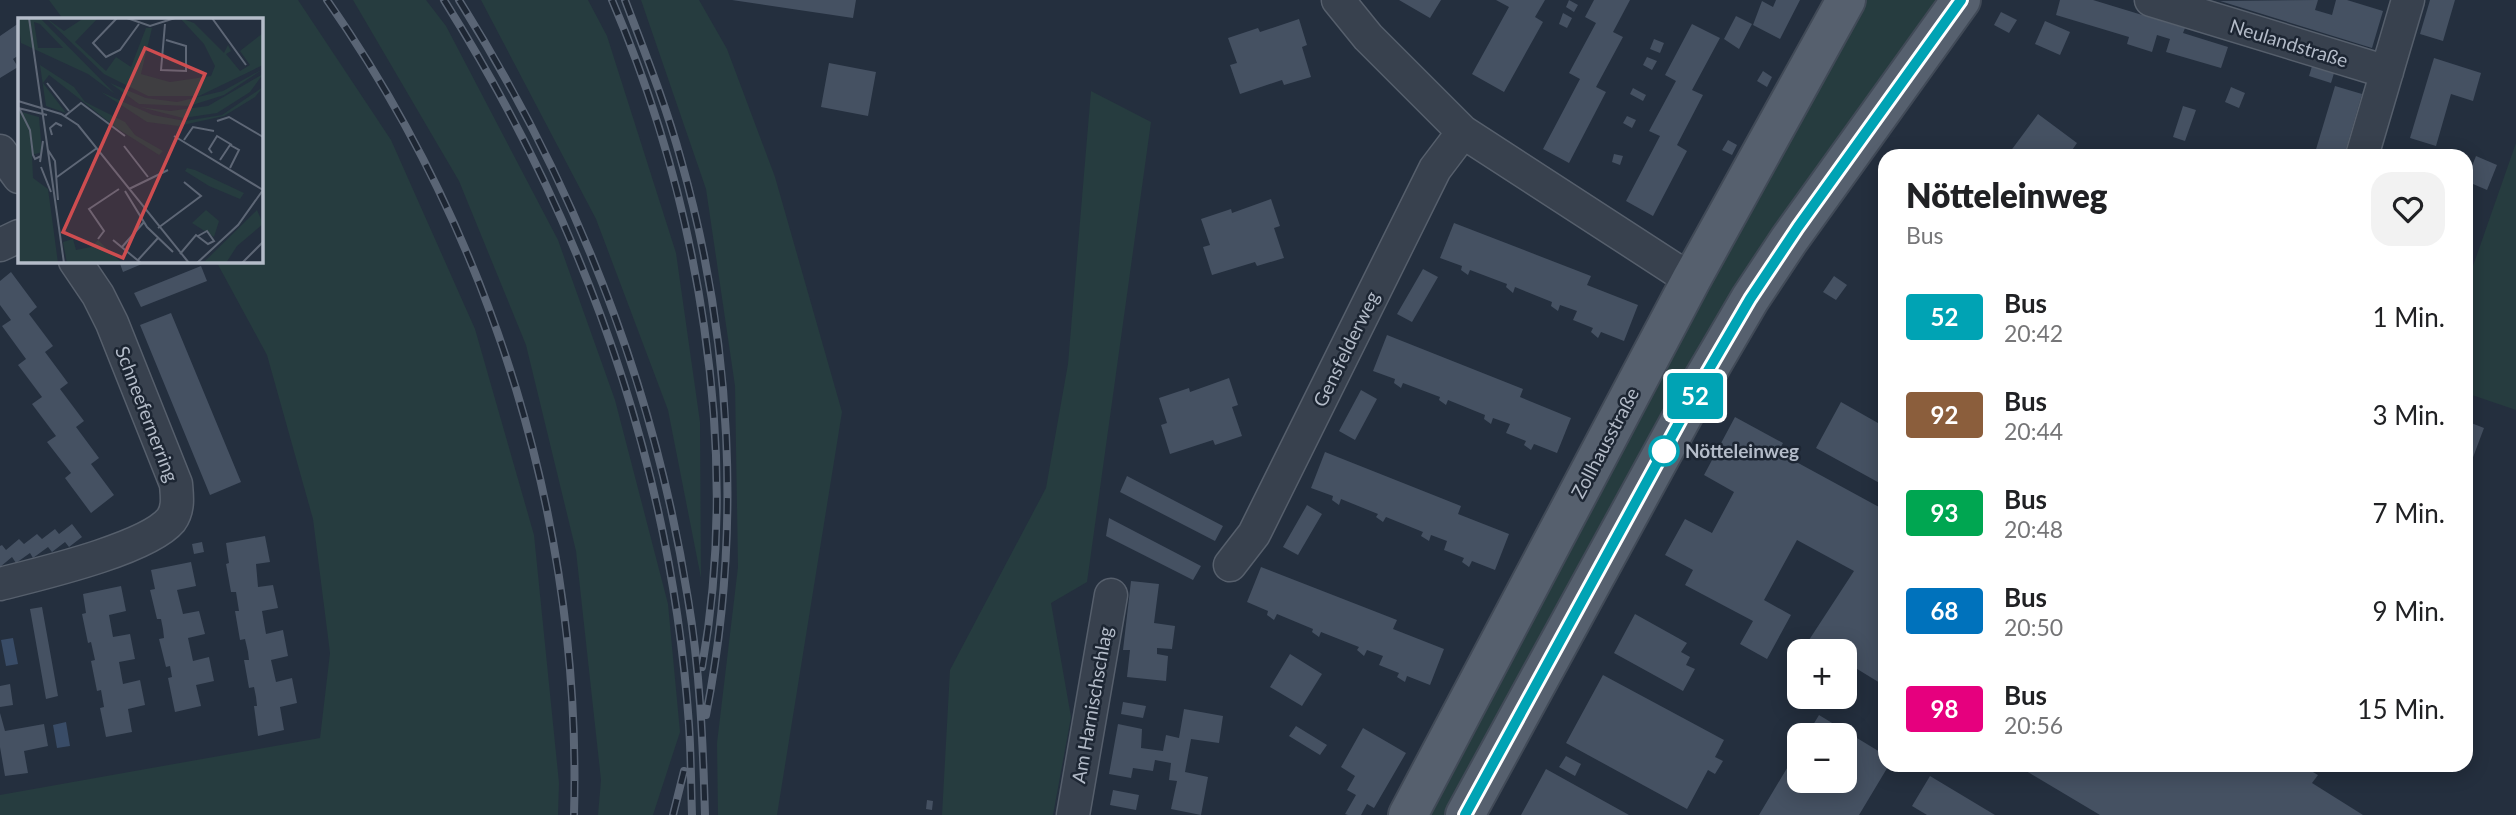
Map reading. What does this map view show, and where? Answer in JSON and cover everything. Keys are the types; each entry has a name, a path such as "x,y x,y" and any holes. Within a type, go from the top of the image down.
{"main road":[{"name":"Zollhausstraße","path":"1408,815 1691,280 1846,0"},
{"path":"1465,815 1698,388 1750,299 1801,223 1961,0"}],"street":[{"path":"1338,0 1368,37 1463,132 1691,280"},
{"name":"Neulandstraße","path":"2151,0 2387,72"},
{"path":"2364,149 2408,0"},
{"name":"Gensfelderweg","path":"1230,565 1254,534 1435,169 1463,132"},
{"path":"0,151 18,176"},
{"path":"0,245 18,236"},
{"name":"Schneefernerring","path":"0,584 76,563 131,544 158,530 172,519 178,502 176,484 112,323 98,295 76,262"},
{"name":"Am Harnischschlag","path":"1073,815 1111,595"}],"green space":[{"path":"49,0 298,0 391,140 475,329 534,535 559,783 558,815 0,815 0,795 320,738 330,653 313,519 267,355 217,262 262,262 262,18 62,18"},
{"path":"353,0 426,0 446,26 558,240 615,400 668,604 680,732 653,815 598,815 601,780 576,551 526,345 459,181"},
{"path":"481,0 588,0 607,36 676,253 700,422 701,578 668,410 596,219"},
{"path":"641,0 699,0 727,49 775,177 842,412 777,815 718,815 717,743 738,567 735,386 706,189"},
{"path":"1856,0 1959,0 1787,239 1458,815 1419,815"},
{"path":"1091,91 1151,122 1087,582 1051,603 1071,717 1053,815 942,815 950,670 1046,488 1068,364"},
{"path":"2516,143 2516,410 2473,395 2473,266"}],"water":[{"path":"13,638 18,664 6,666 1,640"},
{"path":"66,722 70,746 57,748 53,725"}],"building":[{"path":"732,0 856,0 853,18"},
{"path":"1399,0 1441,0 1430,18"},
{"path":"1496,0 1545,0 1535,17 1543,22 1504,92 1472,74 1509,7"},
{"path":"1569,0 1578,5 1574,12 1566,7"},
{"path":"1594,0 1630,0 1613,32 1623,37 1596,87 1606,92 1569,163 1543,149 1580,79 1569,73 1596,23 1585,17"},
{"path":"1776,0 1800,0 1780,39 1753,25 1762,1 1773,7"},
{"path":"2060,0 2093,0 2185,28 2183,33 2228,47 2221,68 2166,52 2170,39 2157,35 2152,52 2127,44 2129,37 2056,15"},
{"path":"2318,0 2315,10 2332,15 2336,0 2347,0 2383,11 2372,48 2220,1"},
{"path":"2430,0 2455,0 2443,41 2420,34"},
{"path":"2001,12 2017,20 2009,33 1994,25"},
{"path":"1563,13 1572,18 1567,28 1559,24"},
{"path":"1736,16 1752,24 1739,49 1724,39"},
{"path":"1299,19 1307,45 1302,47 1311,77 1284,85 1282,80 1240,94 1230,65 1237,63 1228,38 1258,28 1260,32"},
{"path":"2045,21 2070,32 2060,55 2035,44"},
{"path":"18,24 18,56 13,59 18,67 0,78 0,36"},
{"path":"1692,24 1720,38 1692,90 1703,95 1677,145 1687,151 1653,216 1626,201 1660,136 1649,131 1676,81 1665,75"},
{"path":"1654,39 1664,43 1660,53 1650,49"},
{"path":"1647,57 1657,61 1652,70 1643,65"},
{"path":"2434,58 2481,73 2473,101 2451,94 2436,146 2410,138"},
{"path":"829,63 876,72 868,116 821,107"},
{"path":"2313,63 2335,70 2331,83 2309,76"},
{"path":"1763,71 1772,77 1767,87 1757,81"},
{"path":"2335,86 2362,94 2346,149 2316,149"},
{"path":"2231,87 2245,93 2239,108 2225,102"},
{"path":"1633,88 1646,95 1643,101 1630,94"},
{"path":"2183,106 2196,110 2185,141 2173,137"},
{"path":"2038,114 2077,143 2073,149 2012,149"},
{"path":"1627,116 1636,120 1632,128 1623,123"},
{"path":"1728,140 1737,145 1732,155 1722,150"},
{"path":"1614,154 1623,156 1620,165 1612,162"},
{"path":"2476,156 2497,165 2487,190 2473,184 2473,164"},
{"path":"1271,199 1280,226 1274,228 1284,258 1257,266 1255,262 1212,275 1203,247 1210,245 1201,219 1231,209 1232,213"},
{"path":"1454,223 1591,276 1587,285 1638,305 1624,341 1601,332 1598,338 1591,332 1593,328 1573,320 1577,311 1560,305 1558,311 1551,306 1552,302 1515,287 1513,293 1506,287 1507,284 1470,270 1468,275 1461,270 1462,266 1440,258"},
{"path":"119,262 147,262 123,272"},
{"path":"201,266 207,281 141,307 134,293"},
{"path":"1423,269 1438,277 1412,322 1397,314"},
{"path":"11,272 37,307 29,314 53,346 45,352 68,383 60,389 84,421 76,427 99,458 91,464 114,495 91,513 65,478 71,473 47,442 56,436 32,404 42,397 18,365 26,359 2,326 11,320 0,305 0,281"},
{"path":"1834,276 1847,285 1836,300 1823,292"},
{"path":"171,313 241,482 210,495 140,325"},
{"path":"1387,335 1523,389 1520,397 1571,418 1557,453 1534,444 1531,450 1524,445 1526,441 1506,433 1510,424 1493,418 1491,424 1484,419 1485,415 1448,400 1446,405 1439,400 1440,397 1403,383 1401,388 1394,383 1395,379 1373,371"},
{"path":"1229,378 1238,405 1232,407 1242,436 1215,445 1213,440 1170,454 1161,425 1167,423 1159,398 1189,388 1190,392"},
{"path":"1361,390 1377,399 1355,440 1339,431"},
{"path":"1841,402 1878,423 1878,482 1816,448"},
{"path":"1735,417 1783,443 1778,452 1878,506 1878,682 1857,669 1857,639 1810,639 1854,571 1797,540 1764,600 1791,615 1767,659 1740,644 1753,621 1685,585 1693,570 1665,555 1685,519 1712,533 1734,492 1704,475"},
{"path":"2473,424 2484,428 2473,457"},
{"path":"1325,452 1461,506 1458,514 1509,534 1495,570 1472,561 1469,567 1462,562 1464,558 1444,550 1447,541 1431,535 1429,541 1421,536 1423,532 1386,517 1383,522 1376,517 1378,514 1341,499 1339,505 1332,500 1333,496 1311,488"},
{"path":"1127,476 1223,526 1215,541 1120,492"},
{"path":"1307,505 1322,514 1298,555 1283,547"},
{"path":"1109,518 1201,566 1193,580 1106,536"},
{"path":"72,524 82,537 69,547 65,542 52,552 48,547 33,558 30,553 16,563 12,557 0,567 0,546 6,550 19,539 24,544 37,534 42,539 55,529 59,534"},
{"path":"265,536 270,562 256,564 258,587 273,585 278,608 262,611 266,634 283,630 288,656 271,660 276,682 292,678 297,703 280,707 284,730 258,736 254,706 257,706 256,697 254,687 249,688 244,660 249,660 248,652 245,639 240,640 235,611 239,611 236,592 231,592 226,564 229,563 226,543"},
{"path":"202,542 204,552 194,554 192,544"},
{"path":"191,562 196,586 177,590 183,614 199,611 205,634 188,638 193,661 209,657 214,681 196,685 201,706 175,712 168,678 172,677 170,666 166,667 159,639 164,638 161,619 157,619 150,590 155,589 151,570"},
{"path":"1261,567 1397,620 1393,629 1444,649 1430,685 1407,676 1405,682 1397,677 1399,673 1379,665 1383,656 1367,650 1364,656 1357,650 1359,647 1321,632 1319,637 1312,632 1313,629 1277,614 1274,620 1267,615 1268,611 1247,602"},
{"path":"1131,581 1159,584 1154,623 1175,626 1172,649 1157,648 1157,654 1168,656 1166,681 1127,677 1130,650 1123,650"},
{"path":"121,586 126,611 109,615 113,637 130,634 135,659 119,662 123,684 140,680 145,705 128,709 132,732 106,737 100,708 104,707 101,690 97,691 91,661 95,660 91,642 88,643 82,614 86,613 83,594"},
{"path":"42,607 58,696 46,699 30,609"},
{"path":"1635,614 1687,643 1681,652 1690,657 1686,665 1695,669 1683,691 1614,653"},
{"path":"1290,654 1322,674 1302,706 1270,687"},
{"path":"1603,675 1724,740 1715,757 1723,761 1715,774 1708,770 1687,809 1566,743"},
{"path":"10,684 13,705 0,707 0,686"},
{"path":"1123,702 1146,706 1143,718 1121,714"},
{"path":"1184,709 1223,716 1219,743 1191,739 1185,772 1208,777 1201,815 1171,809 1177,781 1169,780 1171,763 1155,760 1153,771 1133,768 1131,778 1109,774 1118,724 1142,729 1141,748 1163,751 1166,735 1179,738"},
{"path":"0,713 5,731 44,724 48,746 24,751 28,773 5,776 0,747"},
{"path":"1819,715 1832,723 1814,723"},
{"path":"1296,726 1327,745 1320,755 1289,736"},
{"path":"1363,728 1406,753 1374,808 1367,804 1361,815 1348,815 1345,814 1356,795 1347,790 1355,776 1341,767"},
{"path":"1857,738 1878,751 1878,772 1885,772 1859,815 1759,815 1787,768 1787,793 1857,793"},
{"path":"1566,756 1581,764 1575,776 1559,767"},
{"path":"1546,769 1629,815 1521,815"},
{"path":"2028,772 2313,772 2318,775 2312,783 2363,815 2100,815"},
{"path":"1930,776 1995,815 1927,815 1912,806"},
{"path":"1113,790 1139,795 1136,810 1110,805"},
{"path":"927,800 933,801 932,810 926,809"}],"railway":[{"path":"327,0 386,91 437,187 480,286 516,388 543,493 562,599 572,707 574,815"},
{"path":"444,0 494,84 578,257 612,347 640,439 663,532 679,628 689,725 692,815"},
{"path":"459,0 539,141 573,213 631,363 654,440 688,599 698,680 705,815"},
{"path":"612,0 642,78 668,159 689,243 704,328 714,414 717,499 713,584 702,667"},
{"path":"625,0 662,99 681,160 698,228 721,366 726,436 724,577 706,715"},
{"path":"673,815 684,771"}],"bus line":[{"name":"52","path":"1465,815 1698,388 1750,299 1798,227 1961,0"}],"place":[{"name":"Nötteleinweg","path":"1664,451"}]}
